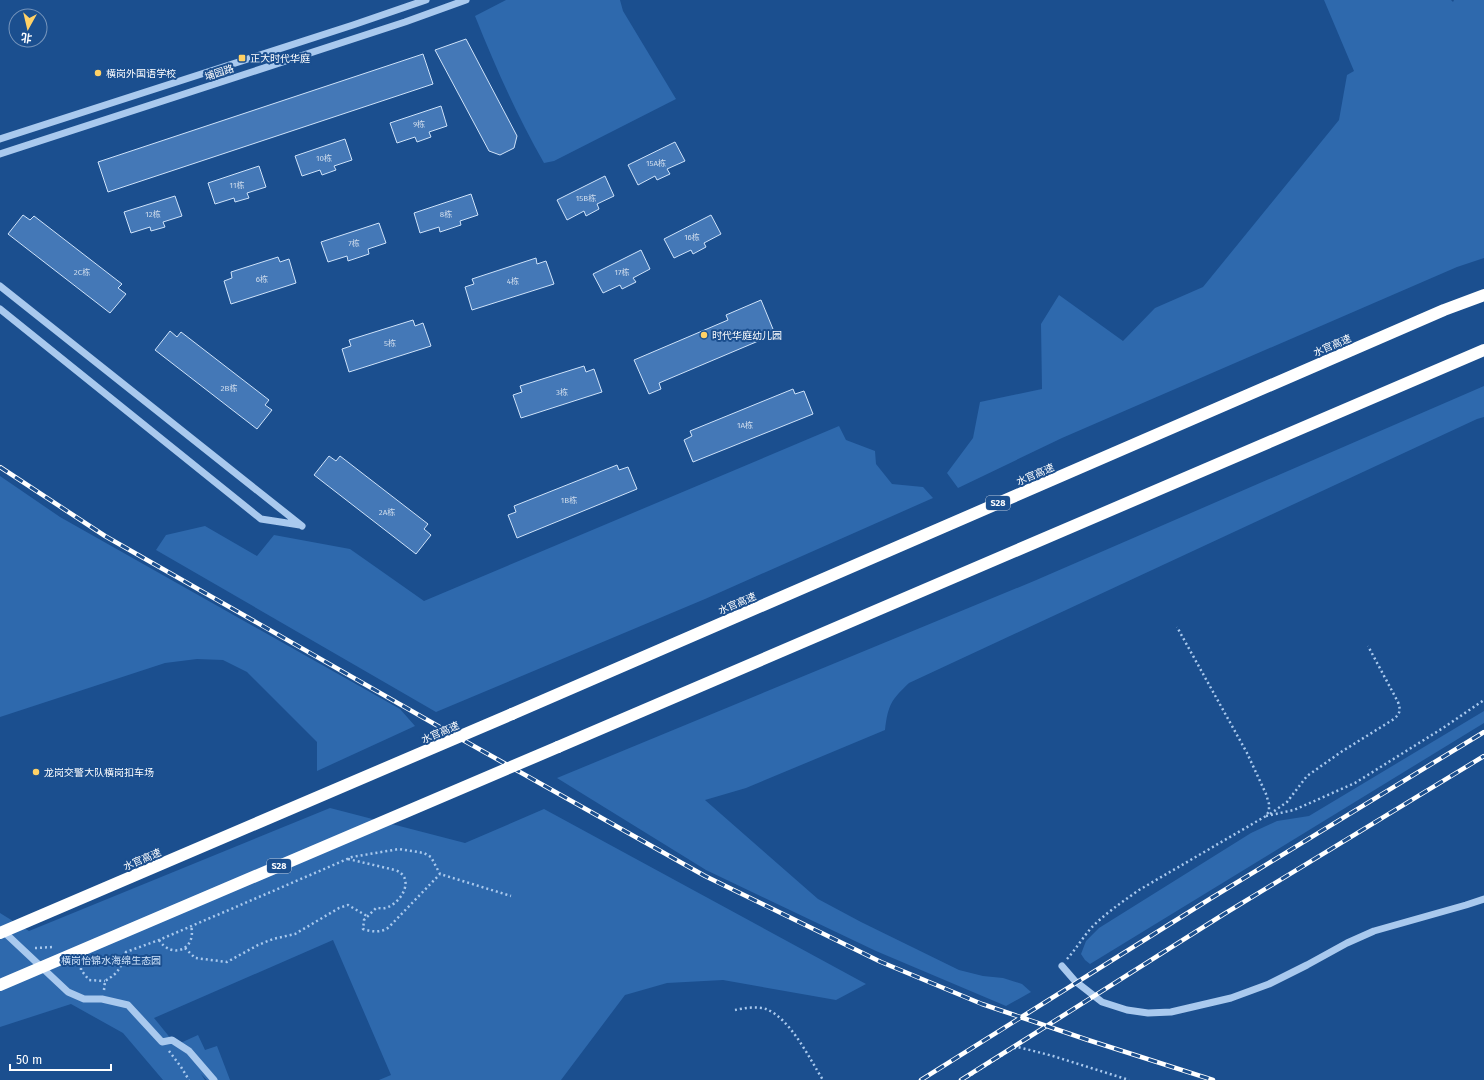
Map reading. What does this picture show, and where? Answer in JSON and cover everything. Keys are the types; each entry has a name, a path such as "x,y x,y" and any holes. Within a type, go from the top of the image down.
{"highway":[{"name":"水官高速","path":"0,933 512,714 1444,310 1484,295"},
{"name":"S28","path":"0,985 1484,350"}],"street":[{"name":"埔园路","path":"0,139 426,0"},
{"name":"埔园路","path":"0,154 405,22 466,0"},
{"path":"0,286 302,526 261,518 0,309"},
{"path":"1062,966 1075,981 1102,1002 1127,1010 1148,1013 1171,1012 1231,998 1269,984 1347,943 1374,931 1484,899"},
{"path":"0,929 68,992 84,999 102,999 128,1005 162,1042 172,1040 189,1051 214,1080"}],"path":[{"path":"1177,627 1247,753 1269,804 1269,811 1266,816"},
{"path":"1062,966 1103,916 1145,887 1277,810 1287,802 1307,776 1400,714 1401,709 1398,702 1368,646"},
{"path":"1266,816 1294,810 1355,783 1443,728 1484,700"},
{"path":"102,999 105,981 114,976 120,970 126,952 159,940 348,859 399,849 424,853 431,857 440,874 511,896"},
{"path":"348,859 395,870 400,872 405,877 406,888 397,902 388,907 376,908 367,916 364,922 364,930 378,932 386,930 440,874"},
{"path":"184,948 195,958 227,962 258,945 273,939 295,934 339,908 348,905 367,916"},
{"path":"159,940 167,949 173,950 184,948 192,939 193,933 191,926"},
{"path":"735,1010 746,1008 765,1009 779,1016 790,1028 823,1080"},
{"path":"162,1042 182,1067 189,1080"},
{"path":"963,1080 1012,1049 1018,1047 1053,1056 1129,1080"}],"green space":[{"path":"506,0 620,0 623,11 676,99 554,161 544,163 507,91 475,16"},
{"path":"1324,0 1451,0 1453,2 1454,0 1484,0 1484,258 1457,267 1062,438 958,488 947,473 973,438 980,402 1042,389 1041,324 1059,295 1123,341 1155,308 1203,287 1339,120 1347,75 1354,71"},
{"path":"1484,386 1484,417 909,683 891,704 887,714 885,730 746,788 705,800 818,899 861,922 959,970 983,976 1003,978 1022,984 1031,992 1006,1006 876,951 706,870 557,778 1034,581"},
{"path":"839,426 846,440 875,451 876,464 892,484 923,487 933,498 705,599 436,712 156,550 166,535 205,526 257,556 274,535 350,549 424,601"},
{"path":"0,476 60,517 400,709 415,726 317,771 317,742 247,672 223,660 197,659 165,663 0,717"},
{"path":"1484,711 1484,723 1090,964 1081,954 1086,941 1099,928 1251,833 1277,821 1309,816"},
{"name":"横岗怡锦水海绵生态园","path":"330,808 465,843 544,809 866,984 836,1000 723,980 667,983 625,995 561,1080 379,1080 391,1075 333,940 154,1018 176,1045 198,1035 205,1050 217,1046 230,1080 207,1080 201,1074 205,1080 163,1080 123,1033 71,1004 0,1027 0,913 29,931"}],"building":[{"path":"466,39 517,136 514,148 500,155 489,151 435,50"},
{"path":"423,54 433,84 108,192 98,162"},
{"path":"441,106 447,126 429,132 431,137 417,142 415,137 397,143 390,123"},
{"path":"345,139 352,160 334,166 336,170 322,175 320,170 302,176 295,156"},
{"path":"675,142 685,161 667,169 670,174 657,180 655,176 638,185 628,165"},
{"path":"259,166 266,187 247,193 249,198 235,202 234,198 215,204 208,183"},
{"path":"605,176 614,196 597,204 599,209 586,216 584,211 567,220 557,200"},
{"path":"471,194 478,215 460,221 461,225 440,232 439,227 420,233 414,213"},
{"path":"175,196 182,216 163,222 165,227 151,231 150,227 131,233 124,212"},
{"path":"23,215 30,220 34,216 122,284 118,288 126,294 110,313 8,234"},
{"path":"711,215 721,234 704,243 706,247 693,254 691,250 674,258 664,239"},
{"path":"379,223 386,243 368,249 369,254 348,261 347,256 328,262 321,242"},
{"path":"641,250 650,269 633,278 636,282 622,289 620,285 603,293 593,274"},
{"path":"278,257 280,262 289,259 296,283 231,304 224,281 232,278 231,272"},
{"path":"536,258 537,264 546,261 554,284 472,310 465,287 474,284 472,279"},
{"path":"761,300 775,334 659,383 661,389 649,394 634,360 728,320 726,315"},
{"path":"413,320 415,326 423,323 431,346 349,372 342,349 351,346 349,340"},
{"path":"170,331 177,337 181,332 269,400 265,405 272,410 257,429 155,350"},
{"path":"584,366 586,372 594,369 602,392 521,418 513,395 522,392 520,386"},
{"path":"793,389 795,394 804,391 813,414 693,462 684,440 692,436 690,431"},
{"path":"329,456 336,461 340,456 428,524 424,529 431,535 416,554 314,475"},
{"path":"617,465 619,470 628,467 637,489 517,538 508,515 516,512 514,506"}],"railway":[{"path":"0,467 105,536 705,876 881,962 982,1004 1213,1080"},
{"path":"921,1080 1213,897 1484,732"},
{"path":"961,1080 1224,914 1484,756"}],"place":[{"name":"正大时代华庭","path":"242,58"},
{"name":"横岗外国语学校","path":"98,73"},
{"name":"时代华庭幼儿园","path":"704,335"},
{"name":"龙岗交警大队横岗扣车场","path":"36,772"}]}
